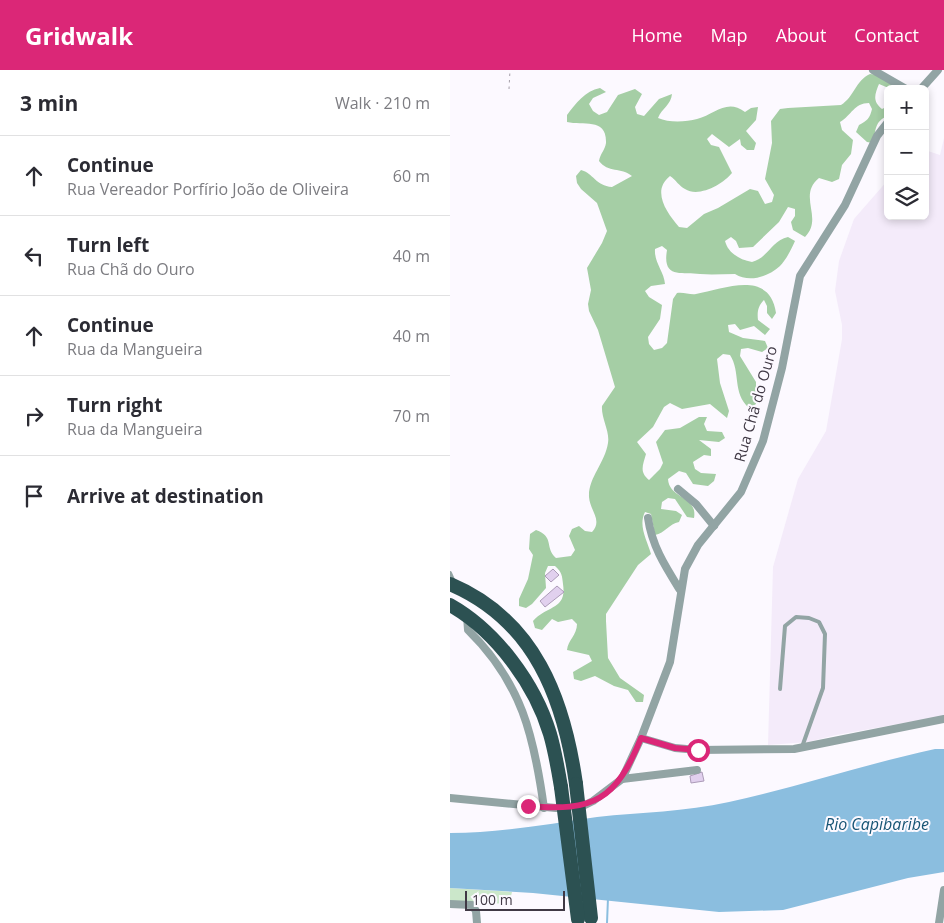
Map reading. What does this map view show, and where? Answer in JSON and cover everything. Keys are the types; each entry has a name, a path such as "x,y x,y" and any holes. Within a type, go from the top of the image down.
{"highway":[{"path":"452,581 493,610 527,645 545,672 559,703 566,729 576,784 585,921"},
{"path":"450,605 467,616 510,659 537,703 550,732 585,921"}],"street":[{"path":"873,70 899,85"},
{"path":"925,85 941,70"},
{"name":"Rua Chã do Ouro","path":"622,778 641,738 670,662 680,590 685,569 691,556 741,492 763,441 782,368 800,276 845,205 876,136 884,127"},
{"path":"678,489 696,504 714,526"},
{"path":"648,518 654,545 680,590"},
{"path":"467,616 468,630 494,657 526,717 544,808"},
{"path":"641,738 675,748 698,750 770,750 802,747 944,719"},
{"path":"450,798 544,808 584,804 611,789 622,778 696,770"},
{"path":"939,923 944,890"},
{"path":"450,904 472,905 476,911 477,923"}],"lane":[{"path":"780,689 785,626 796,617 809,618 819,622 825,634 822,688 802,747"}],"path":[{"path":"509,89 510,70"}],"shaded area":[{"path":"944,138 944,716 836,735 808,742 768,745 773,567 798,479 826,431 842,339 842,325 835,291 839,261 854,219 884,185 884,220 929,220 929,151 940,155"}],"green space":[{"path":"870,74 878,75 892,84 884,86 879,84 876,94 877,103 882,109 884,108 884,118 878,124 873,143 867,142 856,132 859,125 866,121 870,115 872,109 869,103 856,107 840,122 842,130 853,140 851,154 842,165 839,179 832,182 819,178 813,185 810,192 812,222 810,230 805,237 793,230 791,222 795,216 795,209 788,207 779,222 753,247 739,248 736,241 731,237 725,241 735,255 743,260 752,262 762,257 778,242 788,237 795,241 780,266 758,278 740,277 735,274 680,273 670,270 667,266 667,250 662,246 655,249 656,259 665,284 651,286 645,291 649,297 662,305 660,319 648,337 649,344 654,350 662,348 667,343 673,299 677,293 694,294 732,286 755,286 765,291 772,299 776,313 772,319 767,313 767,306 764,300 759,307 758,320 770,329 765,335 754,326 740,330 735,324 728,325 729,332 743,338 765,341 768,348 762,352 748,348 741,349 740,356 756,382 756,404 749,408 740,396 733,362 730,355 723,354 717,359 720,383 729,411 727,418 710,404 682,409 670,403 664,407 653,427 637,442 646,454 643,471 649,480 663,463 656,442 665,430 680,428 699,417 707,417 704,424 707,431 722,432 725,438 719,442 699,440 711,449 711,456 704,455 693,462 695,469 701,473 716,474 714,481 708,486 693,484 686,473 679,471 668,479 673,490 692,505 694,518 687,517 675,499 668,498 662,502 661,509 676,511 682,515 679,522 655,535 651,514 645,512 642,523 651,554 638,565 606,614 608,658 620,678 644,695 643,702 636,702 628,690 614,686 595,676 581,681 574,679 573,672 592,661 589,655 567,650 576,631 577,624 572,619 558,622 552,619 542,630 535,628 533,621 559,603 562,598 563,584 559,570 555,566 548,566 545,573 546,588 532,604 526,608 519,606 519,599 528,579 533,555 529,549 530,534 536,530 542,533 548,539 550,550 556,558 571,556 575,550 569,536 572,529 579,526 585,531 592,532 595,528 596,519 590,502 589,490 604,457 608,443 602,406 615,387 598,330 589,311 588,304 591,290 587,268 607,231 597,203 581,189 577,183 576,176 581,170 598,182 612,187 632,176 628,173 610,169 599,161 606,143 603,129 593,124 567,122 567,115 585,95 600,88 606,92 593,98 589,104 593,111 599,115 607,112 618,95 635,89 642,94 635,107 637,114 644,116 659,99 672,94 670,101 658,118 667,121 697,119 721,108 732,106 745,112 751,108 758,107 756,120 746,131 756,143 754,150 747,150 741,145 740,139 729,147 712,134 707,139 711,145 719,147 732,173 723,181 710,189 697,192 685,189 670,176 664,182 661,195 666,209 679,227 687,228 704,214 750,189 758,191 765,204 772,202 774,195 765,179 772,143 771,121 780,109 841,105 849,98 865,77"},
{"path":"450,888 512,892 509,904 450,901"}],"water":[{"name":"Rio Capibaribe","path":"935,749 944,749 944,872 908,878 783,910 719,912 533,893 450,888 450,833 506,830 597,817 680,810 712,805 755,796"}],"building":[{"path":"553,569 559,575 551,582 545,576"},
{"path":"557,586 564,592 545,607 540,601"},
{"path":"702,772 704,781 691,783 690,776"}],"waterway":[{"path":"607,923 608,898"}],"route":[{"path":"528,806 556,808 593,801 611,789 622,778 641,738 675,748 698,750"}]}
